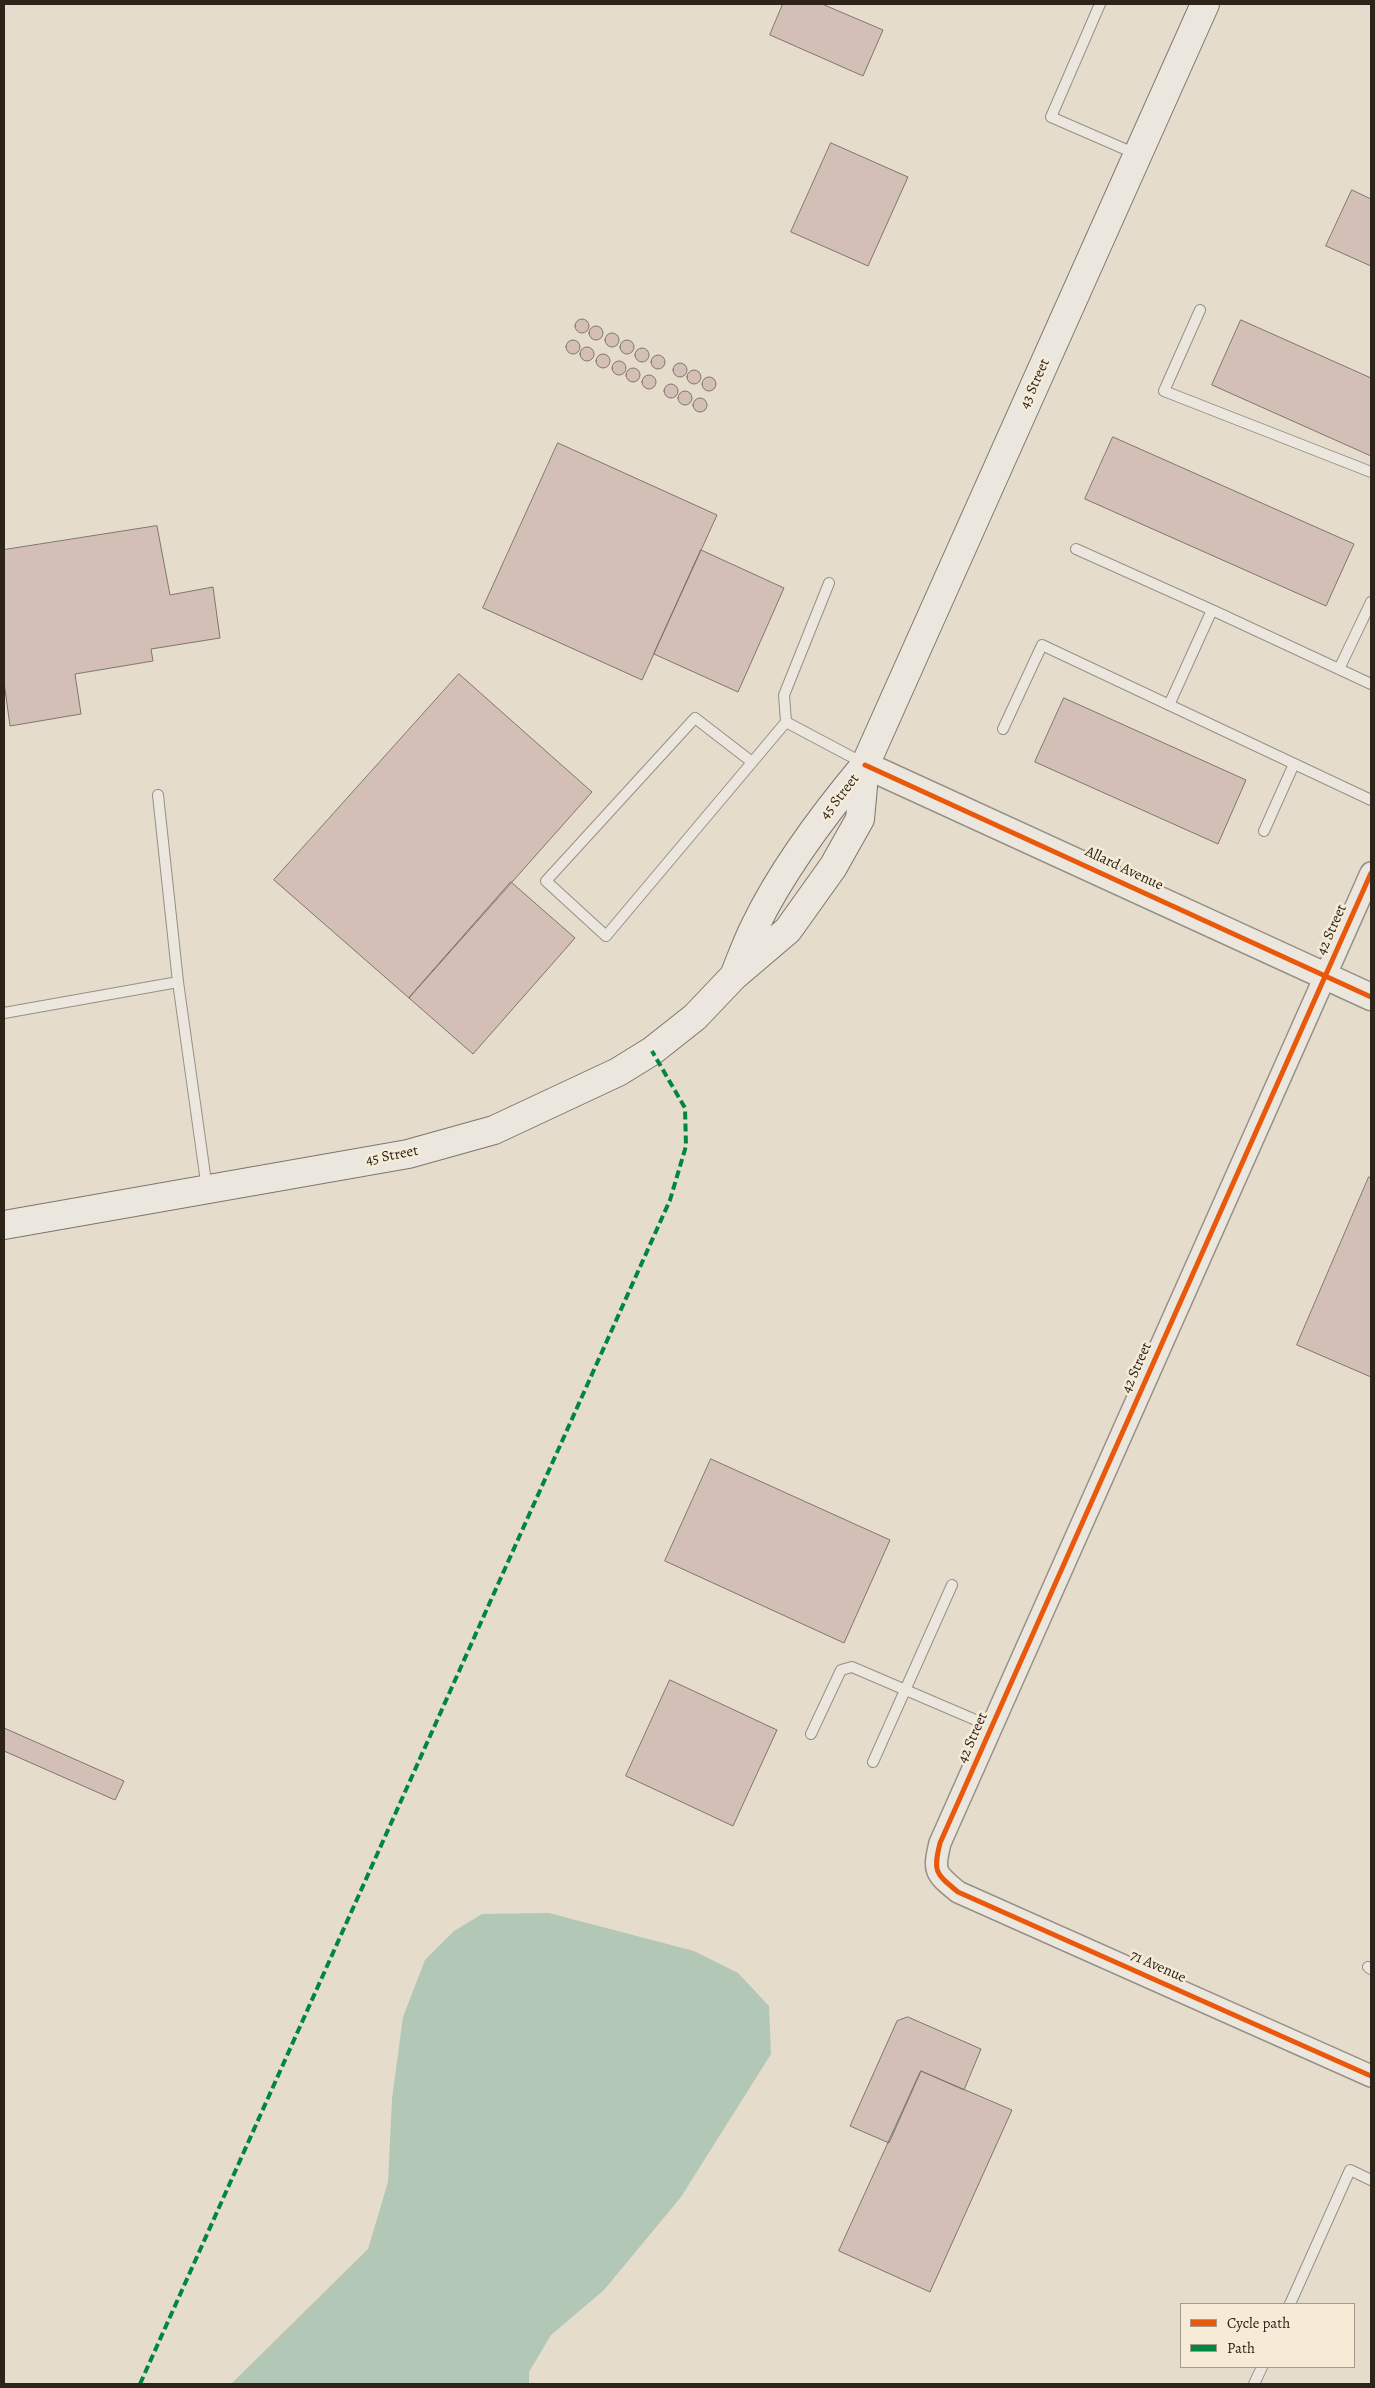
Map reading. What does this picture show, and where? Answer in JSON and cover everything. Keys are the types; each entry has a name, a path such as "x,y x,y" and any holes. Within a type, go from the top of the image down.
{"main road":[{"name":"43 Street","path":"866,765 1205,4"},
{"name":"45 Street","path":"4,1225 408,1154 494,1130 618,1072 652,1051 694,1017 734,976 788,930 833,867 860,819 866,765"}],"street":[{"name":"Allard Avenue","path":"866,765 1371,997"},
{"name":"42 Street","path":"938,1876 936,1862 940,1843 1371,873"},
{"name":"71 Avenue","path":"938,1876 958,1892 1371,2076"}],"lane":[{"path":"1100,4 1051,117 1137,154"},
{"path":"1200,310 1164,391 1371,472"},
{"path":"1076,549 1371,684"},
{"path":"752,762 695,718 546,881 606,936 786,722 784,695 829,583"},
{"path":"1339,669 1371,602"},
{"path":"1169,705 1212,610"},
{"path":"1003,729 1042,645 1371,800"},
{"path":"786,722 866,765"},
{"path":"1264,831 1294,764"},
{"path":"158,795 178,982 207,1189"},
{"path":"4,1012 178,982"},
{"path":"873,1762 952,1585"},
{"path":"811,1734 842,1670 852,1667 992,1727"},
{"path":"1290,2303 1350,2170 1371,2180"},
{"path":"1254,2384 1262,2368"}],"shaded area":[{"path":"549,1913 694,1951 738,1973 769,2006 771,2054 681,2197 604,2290 551,2335 529,2372 529,2384 231,2384 368,2249 388,2182 392,2099 403,2017 425,1960 454,1931 482,1914"}],"building":[{"path":"783,4 822,4 883,30 863,76 770,35"},
{"path":"831,143 908,177 868,266 791,232"},
{"path":"1352,190 1371,199 1371,266 1326,246"},
{"path":"579,319 585,319 589,326 585,333 579,333 575,329 575,323"},
{"path":"1241,320 1371,378 1371,456 1212,385"},
{"path":"593,326 599,326 603,333 599,340 593,340 589,336 589,330"},
{"path":"609,333 615,333 619,340 615,347 609,347 605,343 605,337"},
{"path":"570,340 576,340 580,347 576,354 570,354 566,350 566,344"},
{"path":"624,340 630,340 634,347 630,354 624,354 620,350 620,344"},
{"path":"584,347 590,347 594,354 590,361 584,361 580,357 580,351"},
{"path":"639,348 645,348 649,355 645,362 639,362 635,358 635,352"},
{"path":"600,354 606,354 610,361 606,368 600,368 596,364 596,358"},
{"path":"655,355 661,355 665,362 661,369 655,369 651,365 651,359"},
{"path":"616,361 622,361 626,368 622,375 616,375 612,371 612,365"},
{"path":"677,363 683,363 687,370 683,377 677,377 673,373 673,367"},
{"path":"630,368 636,368 640,375 636,382 630,382 626,378 626,372"},
{"path":"691,370 697,370 701,377 697,384 691,384 687,380 687,374"},
{"path":"646,375 652,375 656,382 652,389 646,389 642,385 642,379"},
{"path":"706,377 712,377 716,384 712,391 706,391 702,387 702,381"},
{"path":"668,384 674,384 678,391 674,398 668,398 664,394 664,388"},
{"path":"682,391 688,391 692,398 688,405 682,405 678,401 678,395"},
{"path":"697,398 703,398 707,405 703,412 697,412 693,408 693,402"},
{"path":"1113,437 1354,544 1326,606 1085,499"},
{"path":"558,443 717,515 642,680 483,608"},
{"path":"157,526 170,595 213,587 220,638 151,649 153,661 75,674 81,714 10,726 4,682 4,550"},
{"path":"701,550 784,588 738,692 654,654"},
{"path":"459,674 592,792 409,998 274,880"},
{"path":"1064,698 1246,780 1218,844 1035,762"},
{"path":"511,882 575,938 473,1054 409,998"},
{"path":"1369,1177 1371,1178 1371,1377 1297,1345"},
{"path":"711,1459 890,1540 844,1643 665,1561"},
{"path":"670,1680 777,1730 733,1826 626,1776"},
{"path":"4,1728 124,1781 115,1800 4,1751"},
{"path":"908,2017 981,2049 964,2090 921,2071 889,2143 850,2126 897,2021"},
{"path":"921,2071 1012,2110 930,2292 839,2251"}],"marked path":[{"path":"140,2384 670,1200 686,1146 685,1108 652,1051"}],"cycle path":[{"path":"865,765 1371,997"},
{"path":"1371,873 940,1843 937,1860 940,1876 958,1892 1371,2076"}]}
